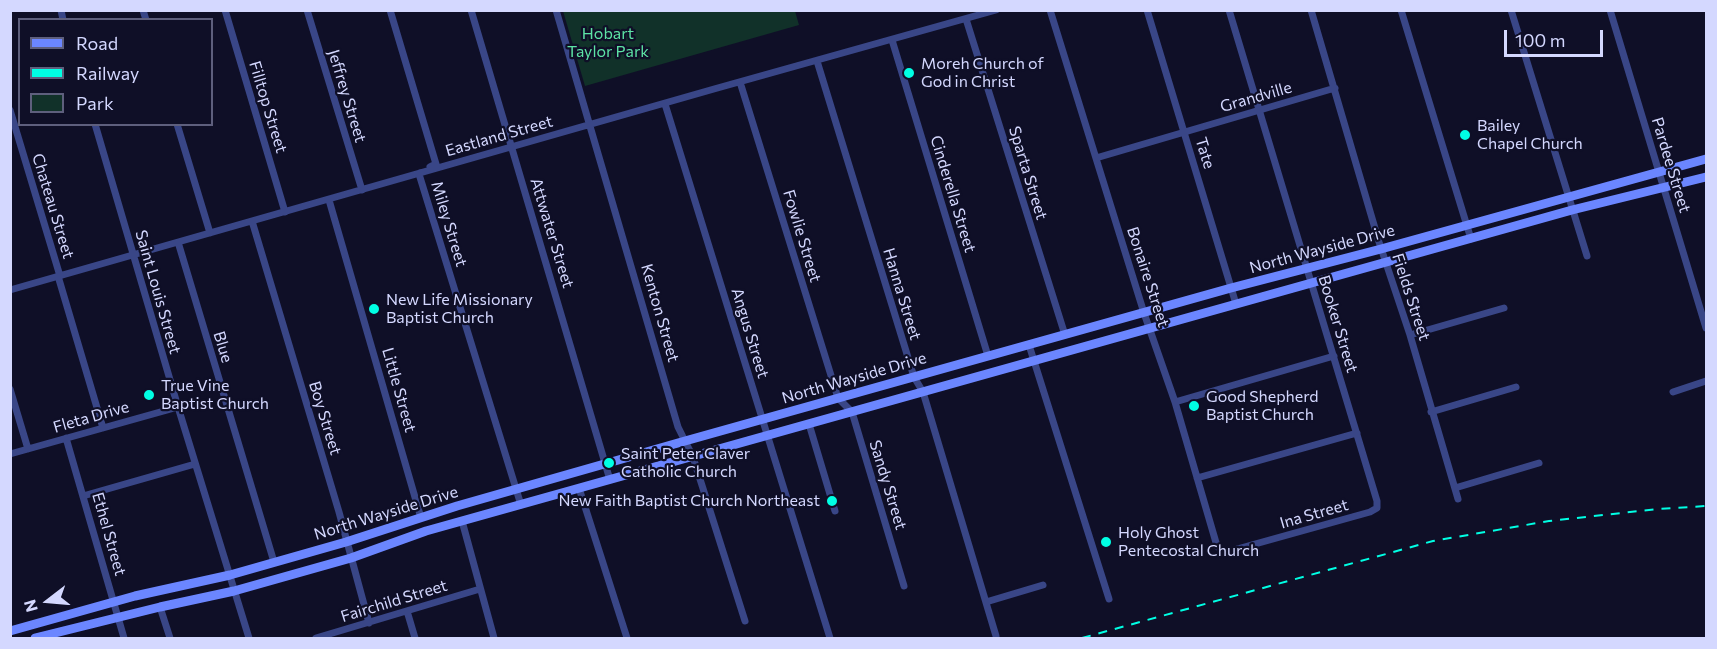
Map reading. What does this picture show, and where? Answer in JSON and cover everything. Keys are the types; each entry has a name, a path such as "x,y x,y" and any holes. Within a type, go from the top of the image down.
{"main road":[{"name":"North Wayside Drive","path":"10,631 114,602 230,575 346,542 457,506 685,441 1231,288 1382,249 1707,159"},
{"name":"North Wayside Drive","path":"35,639 118,617 234,591 351,558 426,531 1572,210 1707,177"},
{"path":"457,506 462,521"}],"street":[{"name":"Filltop Street","path":"225,10 285,212"},
{"name":"Jeffrey Street","path":"307,10 362,190"},
{"name":"Miley Street","path":"390,10 436,164 419,174 521,505"},
{"name":"Attwater Street","path":"471,10 610,480"},
{"name":"Kenton Street","path":"556,10 678,427 693,457 745,621"},
{"name":"Eastland Street","path":"10,290 996,10"},
{"name":"Bonaire Street","path":"1050,10 1144,313 1175,402 1217,546 1223,551"},
{"name":"Tate","path":"1147,10 1236,304"},
{"name":"Booker Street","path":"1230,10 1357,433 1377,501 1377,508"},
{"name":"Fields Street","path":"1311,10 1458,499"},
{"path":"1401,10 1471,238"},
{"path":"1511,10 1587,256"},
{"name":"Pardee Street","path":"1610,10 1707,328"},
{"name":"Sparta Street","path":"966,19 1065,334"},
{"name":"Cinderella Street","path":"892,40 988,356"},
{"name":"Hanna Street","path":"817,60 914,377 923,392 996,636"},
{"name":"Fowlie Street","path":"740,82 838,398"},
{"name":"Grandville","path":"1096,158 1335,88"},
{"name":"Angus Street","path":"665,104 830,639"},
{"name":"Chateau Street","path":"10,110 103,428"},
{"name":"Saint Louis Street","path":"96,126 249,639"},
{"path":"178,126 210,233"},
{"name":"Little Street","path":"329,200 421,518"},
{"name":"Boy Street","path":"252,221 339,512 369,623"},
{"name":"Blue","path":"178,242 274,562"},
{"path":"1410,335 1504,308"},
{"path":"1029,345 1109,599"},
{"path":"1175,402 1334,356"},
{"path":"1673,392 1707,381"},
{"path":"1431,412 1516,387"},
{"path":"10,389 28,449"},
{"name":"Sandy Street","path":"838,398 852,412 904,586"},
{"name":"Fleta Drive","path":"10,454 178,407"},
{"path":"809,424 835,511"},
{"path":"1197,478 1357,433"},
{"name":"Ethel Street","path":"66,438 124,639"},
{"path":"1455,488 1539,463"},
{"path":"84,495 195,464"},
{"path":"579,488 627,639"},
{"name":"Ina Street","path":"1223,551 1359,515 1377,508"},
{"path":"462,521 494,639"},
{"path":"986,602 1043,585"},
{"name":"Fairchild Street","path":"316,639 480,589"},
{"path":"160,607 170,639"},
{"path":"407,611 415,639"}],"green space":[{"name":"Hobart Taylor Park","path":"563,11 795,11 799,25 585,86"}],"railway":[{"path":"1082,638 1433,541 1549,521 1706,506"}],"place":[{"name":"Moreh Church of God in Christ","path":"909,73"},
{"name":"Bailey Chapel Church","path":"1465,135"},
{"name":"New Life Missionary Baptist Church","path":"374,309"},
{"name":"True Vine Baptist Church","path":"149,395"},
{"name":"Good Shepherd Baptist Church","path":"1194,406"},
{"name":"Saint Peter Claver Catholic Church","path":"609,463"},
{"name":"New Faith Baptist Church Northeast","path":"832,501"},
{"name":"Holy Ghost Pentecostal Church","path":"1106,542"}]}
